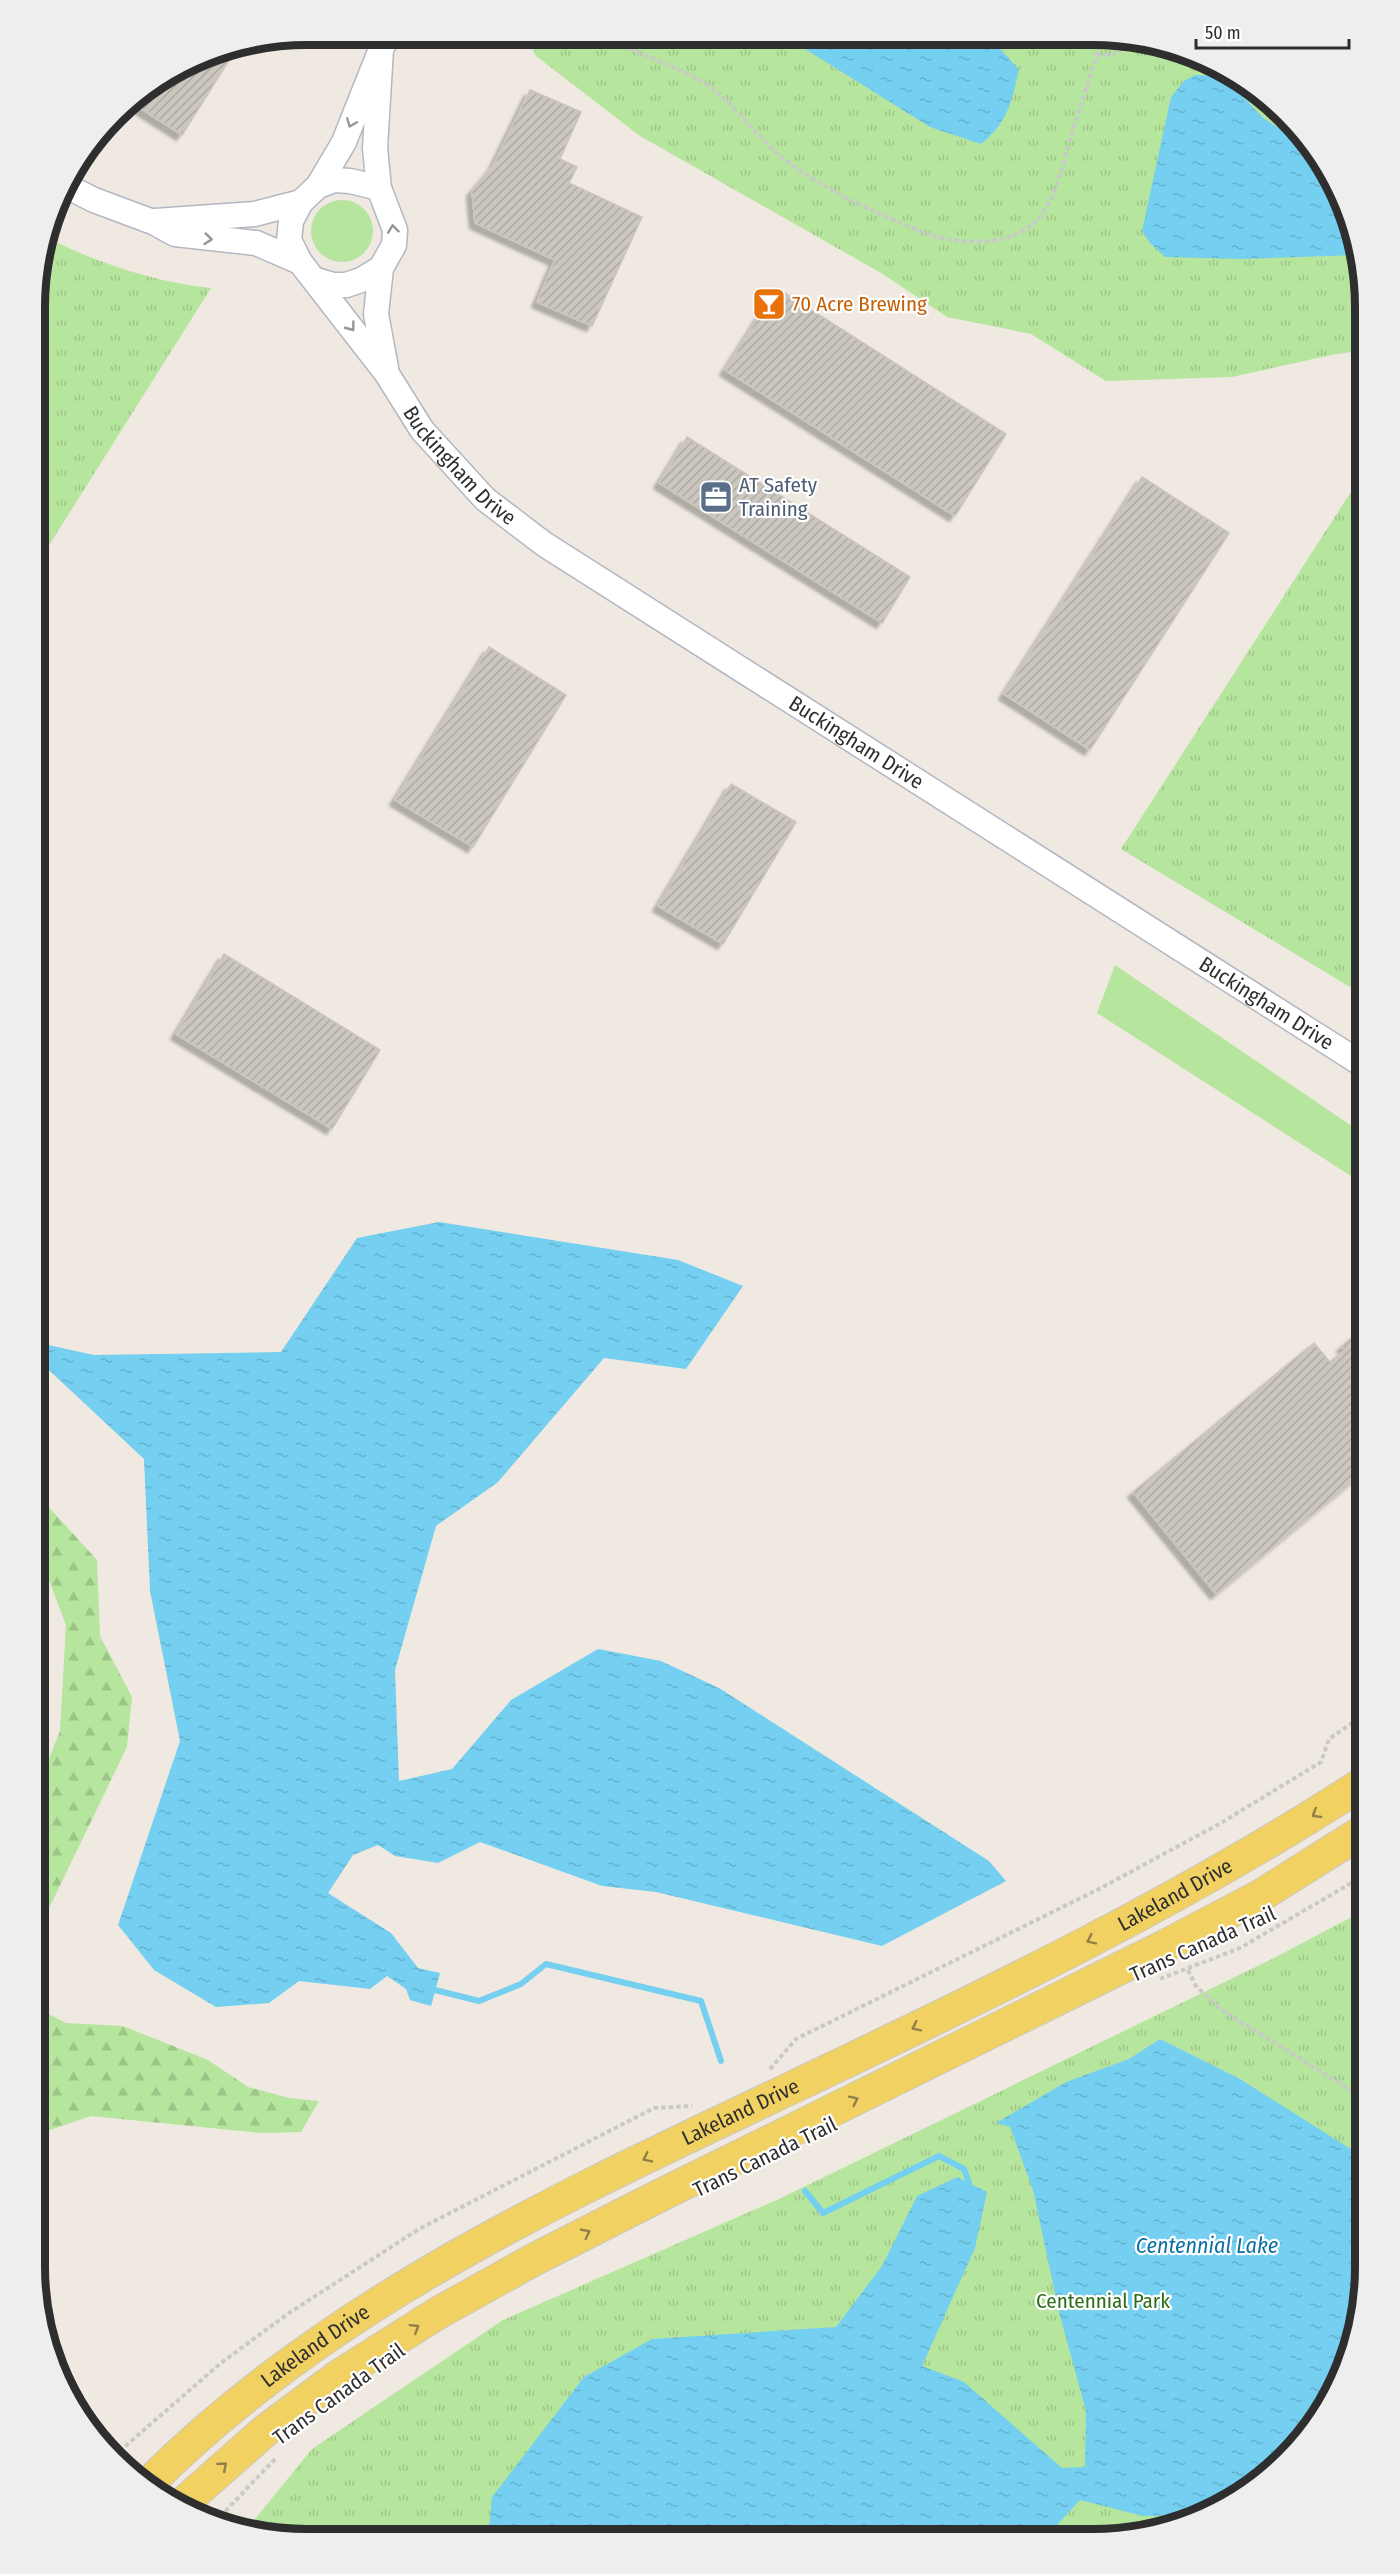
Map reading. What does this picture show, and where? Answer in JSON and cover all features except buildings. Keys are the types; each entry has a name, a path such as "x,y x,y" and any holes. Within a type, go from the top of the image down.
{"main road":[{"name":"Lakeland Drive","path":"153,2479 211,2426 300,2356 442,2264 632,2165 1120,1926 1251,1854 1355,1788"},
{"name":"Lakeland Drive","path":"187,2500 266,2430 340,2374 438,2313 566,2243 1165,1947 1260,1896 1355,1836"}],"street":[{"path":"384,45 344,142 309,194 288,231 289,240 300,262 316,280 333,285 346,285 361,280 381,268 394,245 395,230 379,188 375,148 385,45"},
{"path":"153,222 255,214 309,194 334,180 350,181 379,188"},
{"path":"73,189 94,200 153,222 175,234 256,243 300,262"},
{"name":"Buckingham Drive","path":"381,268 376,314 387,374"},
{"name":"Buckingham Drive","path":"316,280 387,374 422,430 485,499 544,544 1355,1060"}],"path":[{"path":"622,45 703,83 728,104 775,151 821,184 924,233 970,243 1013,237 1027,230 1040,218 1058,181 1100,45"},
{"path":"1097,55 1111,55 1127,47"},
{"path":"763,2076 796,2039 1097,1890 1231,1817 1321,1762 1329,1739 1355,1721"},
{"name":"Trans Canada Trail","path":"1158,1980 1240,1948 1355,1881"},
{"path":"1188,1970 1196,1986 1220,2008 1355,2093"},
{"path":"121,2451 229,2357 289,2313 419,2229 654,2108 703,2106"},
{"name":"Trans Canada Trail","path":"222,2515 276,2458"}],"green space":[{"path":"531,45 1093,45 1127,47 1177,59 1209,72 1239,89 1266,110 1290,134 1311,161 1335,207 1350,256 1355,307 1355,351 1232,377 1106,381 1031,334 947,317 881,273 640,136 536,56"},
{"path":"342,200 364,209 373,231 364,253 342,262 320,253 311,231 320,209"},
{"path":"54,241 86,256 147,276 211,288 45,552 45,307 47,273"},
{"path":"1355,486 1355,990 1121,849"},
{"path":"1115,965 1355,1128 1355,1179 1097,1013"},
{"path":"45,1503 97,1560 100,1636 132,1697 127,1747 45,1917 45,1769 60,1731 66,1625 45,1569"},
{"name":"Centennial Lake","path":"1355,1915 1355,2267 1353,2301 1346,2335 1335,2367 1311,2413 1290,2440 1266,2464 1224,2494 1193,2509 1161,2520 1127,2527 1093,2529 307,2529 252,2523 312,2449 503,2320 779,2199 1272,1959"},
{"path":"45,2012 66,2023 123,2026 208,2060 248,2087 289,2098 319,2101 301,2132 262,2133 91,2116 45,2132"}],"water":[{"path":"799,45 997,45 1019,70 1011,102 997,128 981,144 930,127"},
{"path":"1195,75 1216,76 1224,80 1231,84 1263,118 1290,134 1311,161 1328,191 1341,223 1350,255 1241,259 1165,257 1150,243 1142,231 1171,97 1184,81"},
{"path":"439,1222 678,1260 743,1286 686,1369 604,1358 498,1482 436,1526 395,1670 399,1781 452,1769 511,1700 598,1649 661,1661 719,1688 989,1861 1006,1881 882,1946 656,1892 602,1886 480,1842 438,1863 395,1856 378,1845 353,1855 328,1893 391,1933 418,1968 440,1973 431,2006 410,2000 406,1989 387,1976 370,1989 299,1981 269,2003 216,2007 154,1970 118,1925 180,1741 150,1591 144,1459 45,1366 45,1344 94,1355 281,1352 357,1238"},
{"path":"45,1314 48,1322 45,1329"},
{"name":"Centennial Lake","path":"1160,2039 1240,2079 1355,2152 1353,2301 1341,2351 1328,2383 1311,2413 1290,2440 1266,2464 1239,2485 1209,2502 1176,2515 1143,2516 1080,2500 1053,2529 489,2529 492,2497 584,2377 652,2339 836,2327 882,2266 917,2196 957,2177 987,2192 975,2248 922,2366 964,2382 1062,2468 1085,2467 1086,2411 1059,2312 1033,2190 1010,2127 996,2123 1066,2082 1129,2059"}],"waterway":[{"path":"435,1990 479,2001 521,1984 546,1964 701,2001 721,2061"},
{"path":"805,2191 823,2213 939,2156 964,2169 969,2183"}],"place":[{"name":"70 Acre Brewing","path":"769,304"},
{"name":"AT Safety Training","path":"716,497"}],"park label":[{"name":"Centennial Park","path":"1103,2301"}]}
